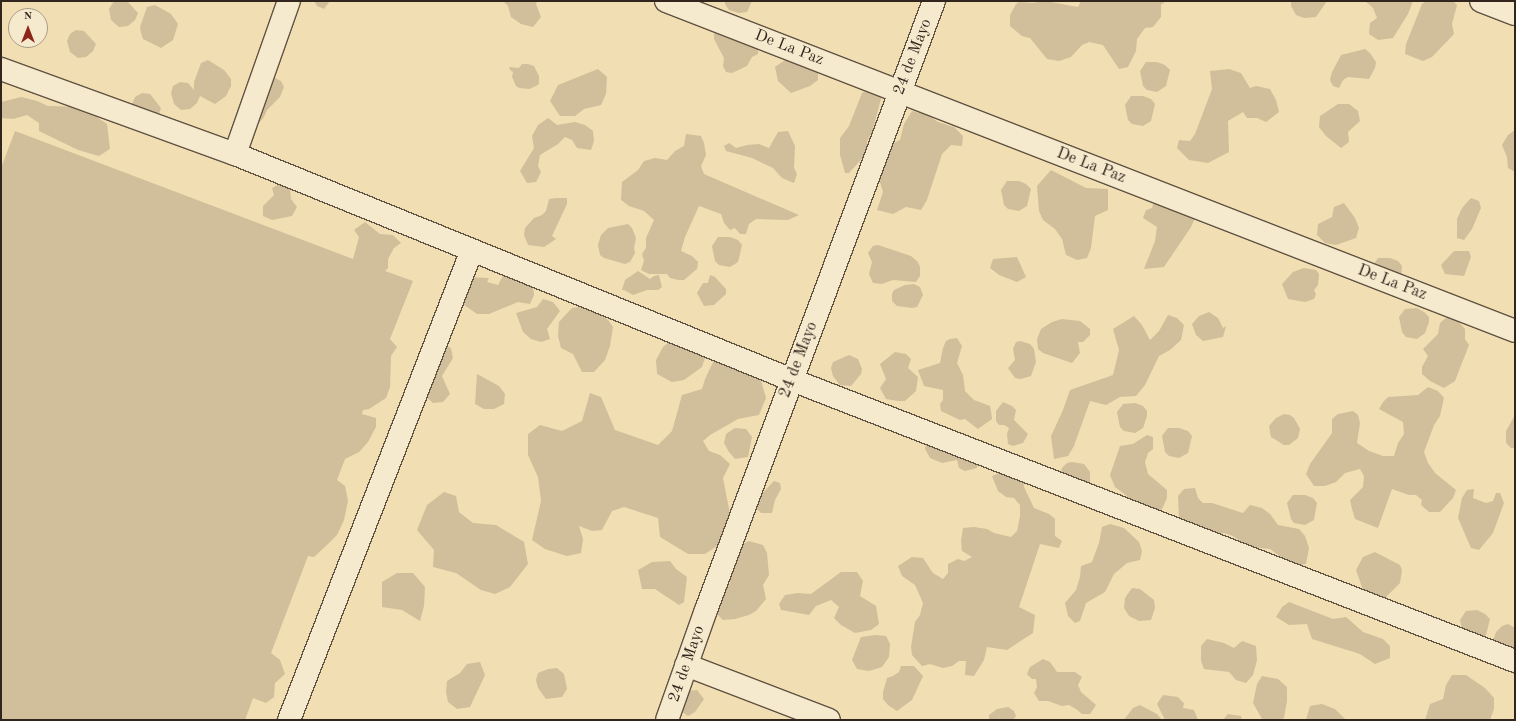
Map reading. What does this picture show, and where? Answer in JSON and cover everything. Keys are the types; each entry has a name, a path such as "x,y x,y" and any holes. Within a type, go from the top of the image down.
{"street":[{"path":"235,154 289,1"},
{"name":"De La Paz","path":"666,1 1515,331"},
{"name":"24 de Mayo","path":"667,720 686,665 934,1"},
{"path":"1481,1 1515,14"},
{"path":"2,73 235,154 792,380 1515,661"},
{"path":"289,720 472,250"},
{"path":"686,665 829,720"}],"shaded area":[{"path":"114,1 127,1 138,13 135,20 128,26 119,27 111,20 109,9"},
{"path":"314,1 330,1 324,9 317,6"},
{"path":"503,1 537,1 536,4 541,17 533,27 521,24 511,17 508,6"},
{"path":"725,1 752,1 747,12 739,13 729,10 725,4"},
{"path":"1045,1 1078,7 1081,1 1166,1 1161,5 1161,17 1153,27 1145,28 1137,39 1136,51 1128,67 1119,69 1103,45 1089,42 1082,45 1071,57 1059,61 1047,59 1030,38 1022,36 1010,26 1010,15 1016,4 1019,2 1033,3"},
{"path":"1291,1 1327,1 1316,17 1304,18 1296,15 1291,6"},
{"path":"1365,1 1413,1 1408,14 1393,38 1378,40 1369,34 1370,23 1377,18 1373,8"},
{"path":"1426,1 1453,1 1457,5 1452,24 1454,34 1432,57 1423,61 1405,54 1406,44 1422,4"},
{"path":"155,5 171,14 178,24 173,40 161,48 143,39 140,27 147,7"},
{"path":"720,28 733,31 736,40 744,38 758,47 758,54 752,57 747,66 732,73 726,72 723,66 724,58 714,39 714,34"},
{"path":"76,30 84,31 96,44 93,51 86,57 78,58 70,52 67,41 70,34"},
{"path":"1365,49 1370,53 1376,62 1375,68 1369,79 1348,77 1343,80 1339,88 1333,86 1330,80 1332,72 1341,55"},
{"path":"792,55 804,58 818,72 818,80 810,86 791,93 778,81 775,67"},
{"path":"208,60 224,70 231,79 231,86 226,96 215,104 200,96 197,103 190,109 181,110 174,104 171,93 173,86 180,82 188,83 194,90 194,82 201,63"},
{"path":"1146,62 1157,62 1165,65 1170,70 1166,86 1157,92 1147,90 1143,86 1140,71"},
{"path":"522,64 534,66 539,76 539,84 529,89 519,88 516,86 512,77 513,72 509,67 519,68"},
{"path":"598,69 607,77 606,94 601,105 584,109 575,116 560,116 550,101 558,85"},
{"path":"1229,69 1241,73 1250,88 1256,86 1270,89 1276,100 1279,112 1266,122 1257,118 1247,118 1243,112 1228,121 1229,152 1208,163 1189,160 1177,148 1179,140 1190,141 1195,134 1212,89 1210,71"},
{"path":"273,77 281,81 284,87 280,97 267,110 259,123 254,121"},
{"path":"870,88 878,91 881,99 872,132 867,141 868,152 849,173 845,173 840,155 840,138 849,126 862,93"},
{"path":"142,93 150,94 161,108 159,114 152,120 135,115 132,104 135,97"},
{"path":"1131,96 1143,96 1151,99 1155,104 1151,121 1143,126 1132,124 1128,120 1125,105"},
{"path":"21,97 37,101 48,106 82,107 107,124 110,149 99,156 78,150 39,131 39,123 27,115 13,119 1,118 1,102"},
{"path":"1338,104 1349,104 1358,111 1360,121 1348,132 1349,142 1341,148 1326,136 1319,127 1320,116"},
{"path":"912,111 928,115 938,122 954,127 963,136 962,146 951,145 942,154 927,200 921,210 906,207 893,214 877,210 883,192 876,169 882,149 900,140 904,124"},
{"path":"548,118 557,125 575,122 585,125 593,131 594,141 591,150 577,148 572,140 565,137 558,144 540,155 538,166 541,172 536,182 527,183 520,171 534,148 532,136 538,125"},
{"path":"1515,130 1515,172 1508,168 1507,157 1502,145 1508,135"},
{"path":"15,131 353,259 359,237 354,230 365,222 380,234 393,235 401,243 394,248 388,259 388,268 385,271 413,281 390,339 397,347 391,356 390,387 386,398 369,409 363,410 362,414 376,418 376,427 368,442 359,452 345,459 337,480 345,486 348,501 344,520 337,535 328,544 314,557 308,556 271,653 280,660 285,674 275,683 274,697 266,703 253,698 245,720 1,720 1,168"},
{"path":"788,131 795,146 794,168 797,174 794,183 782,178 773,168 752,158 726,151 724,146 729,143 736,148 759,144 769,148 778,132"},
{"path":"686,134 701,136 706,155 701,166 704,174 799,215 788,220 756,219 749,224 746,234 740,234 735,228 730,230 724,223 721,214 699,206 685,237 681,251 692,256 698,262 697,269 684,280 678,280 670,278 667,274 649,274 641,270 644,261 642,254 646,248 646,238 654,220 644,211 629,206 621,200 622,182 638,170 644,161 655,158 667,160 675,151 684,146"},
{"path":"1051,170 1086,188 1108,189 1108,210 1095,216 1091,248 1087,258 1077,260 1066,255 1062,239 1055,229 1043,220 1039,211 1037,186"},
{"path":"1007,181 1019,181 1026,184 1031,189 1027,206 1019,211 1008,209 1004,205 1001,190"},
{"path":"281,183 290,189 291,199 297,207 292,216 272,220 263,216 263,206 274,195 272,188"},
{"path":"567,198 567,204 552,236 556,239 544,247 528,245 524,235 525,228 534,218 542,215 546,211 549,199"},
{"path":"1155,198 1196,216 1191,227 1164,267 1144,269 1155,241 1157,227 1143,218 1146,210 1152,208"},
{"path":"1471,198 1479,201 1481,208 1472,229 1464,240 1457,238 1457,219 1462,208"},
{"path":"1344,203 1355,218 1359,228 1356,238 1336,245 1325,243 1317,235 1318,224 1332,217 1334,207"},
{"path":"628,224 632,228 636,238 634,248 635,253 630,262 625,264 604,258 600,255 598,245 601,235 608,228"},
{"path":"718,237 730,237 738,240 742,245 738,262 730,267 719,265 715,261 712,246"},
{"path":"878,245 911,256 918,262 920,267 920,276 916,282 893,280 882,284 873,283 869,274 872,262 868,253 873,246"},
{"path":"1454,251 1469,251 1471,257 1464,276 1445,274 1441,265"},
{"path":"1017,257 1026,277 1017,282 999,275 990,268 993,259"},
{"path":"1378,258 1390,258 1398,261 1402,266 1401,277 1372,267"},
{"path":"1304,268 1316,270 1319,274 1318,285 1314,290 1316,294 1314,299 1305,302 1288,299 1282,284 1293,272"},
{"path":"638,271 650,279 659,275 662,287 658,290 647,290 633,295 622,290 625,280"},
{"path":"710,275 715,277 726,289 726,294 714,305 704,306 697,293 703,283 708,283"},
{"path":"503,276 525,277 533,285 534,295 530,304 518,302 489,314 477,314 460,302 467,277 489,278 487,282 498,285"},
{"path":"914,284 920,287 923,295 917,307 912,308 897,306 892,301 892,294 894,290 905,285"},
{"path":"543,299 553,302 560,311 547,329 550,339 541,342 531,339 523,332 516,313 537,307"},
{"path":"587,306 608,320 613,327 610,346 605,360 594,372 582,372 573,354 561,348 558,336 559,322 572,308"},
{"path":"1417,308 1429,317 1429,322 1425,333 1417,339 1406,337 1402,332 1399,317 1405,309"},
{"path":"1209,312 1218,318 1223,328 1226,326 1223,337 1203,341 1196,335 1192,324 1199,316"},
{"path":"1168,315 1177,318 1184,325 1181,340 1170,350 1159,356 1145,385 1136,396 1120,397 1106,405 1090,401 1074,446 1068,456 1054,459 1051,436 1070,390 1113,375 1119,350 1113,329 1134,316 1142,325 1150,340 1159,331"},
{"path":"1447,317 1458,321 1465,329 1465,339 1469,345 1455,381 1444,388 1430,381 1422,374 1422,367 1428,356 1423,349 1438,334 1440,323"},
{"path":"1062,319 1080,321 1090,329 1090,335 1083,342 1078,342 1080,353 1072,363 1043,353 1038,349 1037,339 1041,329 1052,322"},
{"path":"685,328 706,355 702,367 684,380 672,382 657,374 656,360 663,347"},
{"path":"957,338 962,346 957,363 963,375 965,391 974,400 990,406 992,419 978,429 965,419 960,420 941,411 940,404 943,400 943,390 924,386 918,370 940,363 946,341"},
{"path":"1020,341 1030,344 1034,349 1036,362 1031,376 1021,379 1015,378 1008,368 1015,360 1013,349 1016,342"},
{"path":"442,344 451,348 453,358 442,376 450,394 443,402 433,403 425,396 432,388 427,370"},
{"path":"895,352 906,354 911,359 908,368 918,377 916,391 905,401 886,399 880,388 886,379 880,364"},
{"path":"849,355 858,359 862,369 861,374 851,386 840,385 833,376 831,368 833,362"},
{"path":"715,358 760,377 766,398 759,415 738,419 710,435 703,441 709,451 720,455 730,464 723,478 731,519 720,544 705,554 688,554 660,537 658,518 624,507 612,511 602,530 592,531 579,526 583,539 581,553 567,556 545,549 532,540 541,501 538,477 528,455 528,434 540,425 562,431 582,421 590,393 601,397 615,430 658,445 672,431 682,395 702,389"},
{"path":"477,374 499,386 505,394 504,404 494,409 484,409 475,404"},
{"path":"1428,387 1438,391 1444,398 1440,416 1434,425 1424,452 1428,463 1435,473 1456,490 1453,498 1440,512 1429,512 1421,505 1422,500 1416,495 1409,495 1392,489 1378,528 1355,519 1350,500 1363,487 1364,476 1360,469 1345,473 1336,482 1325,486 1314,486 1306,474 1310,464 1332,433 1332,419 1338,414 1353,411 1358,415 1360,423 1357,443 1369,451 1383,456 1394,456 1398,443 1404,434 1403,422 1379,409 1388,397 1418,395"},
{"path":"1003,402 1012,406 1016,410 1014,420 1028,434 1023,443 1013,446 1008,444 1007,434 1009,428 1004,425 999,425 996,421 996,411"},
{"path":"1135,403 1143,406 1147,411 1143,428 1135,433 1124,431 1120,427 1117,412 1123,404"},
{"path":"1284,414 1290,415 1294,418 1300,429 1298,438 1289,445 1284,445 1271,437 1269,426 1276,418"},
{"path":"1515,415 1515,448 1511,448 1506,443 1506,431"},
{"path":"735,428 746,429 752,437 748,457 735,459 724,443 726,434"},
{"path":"1168,428 1179,428 1188,431 1192,436 1188,453 1179,458 1169,456 1165,452 1162,436"},
{"path":"1147,435 1153,437 1153,449 1148,453 1145,462 1148,474 1167,490 1167,498 1162,509 1156,515 1130,521 1127,496 1115,487 1110,475 1120,446 1133,444"},
{"path":"926,443 978,463 977,468 965,471 959,468 957,460 942,463 930,458 925,449"},
{"path":"1072,462 1084,464 1090,472 1090,483 1086,487 1060,476 1062,468 1067,463"},
{"path":"1004,471 1023,476 1024,487 1034,508 1049,514 1055,519 1055,536 1062,541 1059,548 1040,544 1019,607 1035,615 1033,633 1007,650 987,647 984,660 974,676 965,675 966,661 959,661 952,666 943,668 930,664 922,666 912,655 911,647 915,622 920,615 923,603 915,585 902,576 898,566 912,557 923,558 933,573 943,579 948,573 948,564 958,559 964,561 972,557 962,551 961,541 963,528 974,527 987,529 994,533 1011,537 1017,531 1020,516 1020,505 1014,498 1006,497 998,491 992,476"},
{"path":"774,481 780,483 781,489 775,500 772,513 761,513 755,507 757,499"},
{"path":"1195,488 1198,498 1203,503 1212,503 1243,513 1250,505 1262,508 1270,514 1278,525 1299,529 1305,536 1309,548 1306,564 1297,565 1286,561 1270,549 1249,547 1233,536 1224,533 1216,534 1179,520 1178,496 1184,489"},
{"path":"1474,489 1473,498 1486,503 1493,501 1496,493 1500,493 1504,503 1493,533 1479,550 1471,548 1458,518 1462,498 1467,490"},
{"path":"444,492 456,496 459,512 473,523 496,525 524,542 528,564 510,587 495,594 481,590 456,573 433,567 434,550 417,530 427,505"},
{"path":"1293,495 1305,495 1313,498 1317,503 1314,520 1305,525 1294,523 1291,519 1287,503"},
{"path":"1110,524 1124,528 1139,542 1142,551 1140,560 1127,563 1114,574 1105,592 1086,603 1080,621 1075,623 1068,616 1065,603 1076,590 1080,577 1081,566 1092,562 1099,543 1102,527"},
{"path":"749,541 763,545 767,553 769,575 763,585 766,599 756,611 749,615 735,619 723,620 716,613 723,589 730,584 729,571 739,546"},
{"path":"1375,552 1400,565 1402,570 1400,583 1384,599 1363,590 1356,570 1363,557"},
{"path":"670,561 676,569 687,577 684,602 679,605 655,589 642,589 638,570 652,562"},
{"path":"841,572 857,572 863,581 860,596 876,606 879,624 871,630 855,633 841,625 834,618 839,607 831,600 816,606 809,615 781,610 779,604 785,595 798,593 811,594"},
{"path":"397,573 413,573 425,587 424,606 420,621 402,610 382,607 382,582"},
{"path":"1132,588 1140,589 1154,600 1155,608 1151,620 1139,621 1129,616 1124,608 1125,598"},
{"path":"1289,602 1333,619 1346,617 1363,632 1383,639 1390,646 1390,658 1375,664 1360,654 1312,639 1307,624 1289,625 1276,617 1282,607"},
{"path":"1477,610 1485,614 1490,619 1486,635 1477,641 1463,634 1460,620 1466,611"},
{"path":"1508,624 1515,628 1515,654 1492,643 1496,632 1502,626"},
{"path":"875,635 886,636 890,644 889,657 882,667 869,671 857,669 852,660 861,637"},
{"path":"1207,639 1224,643 1234,648 1242,641 1256,646 1257,660 1253,675 1246,683 1236,680 1229,672 1204,669 1201,661 1201,646"},
{"path":"1043,659 1050,662 1057,672 1075,672 1082,677 1078,685 1081,692 1096,705 1090,714 1082,714 1069,705 1062,706 1048,701 1039,701 1034,693 1037,687 1036,679 1032,679 1027,674 1030,667"},
{"path":"480,662 485,675 470,707 457,709 448,702 446,692 447,681 460,673 467,664"},
{"path":"901,666 914,666 923,676 912,700 897,711 888,705 883,699 883,692 887,678 899,672"},
{"path":"557,668 564,674 567,689 562,697 546,699 538,688 536,680 538,673 548,669"},
{"path":"1452,675 1466,675 1485,688 1494,698 1494,709 1490,720 1425,720 1430,704 1443,699 1446,685"},
{"path":"1262,676 1278,679 1287,687 1287,701 1284,718 1280,720 1262,719 1253,703 1257,684"},
{"path":"697,690 704,699 695,712 688,716 677,708 686,691"},
{"path":"1163,695 1178,697 1184,703 1183,708 1194,710 1198,720 1165,720 1157,704"},
{"path":"1322,704 1335,709 1346,720 1306,720 1310,706"},
{"path":"1140,705 1157,714 1162,720 1124,720 1133,708"},
{"path":"1008,707 1014,711 1016,716 1013,720 989,720 989,715 997,709"},
{"path":"1228,714 1241,716 1242,720 1223,720"}]}
